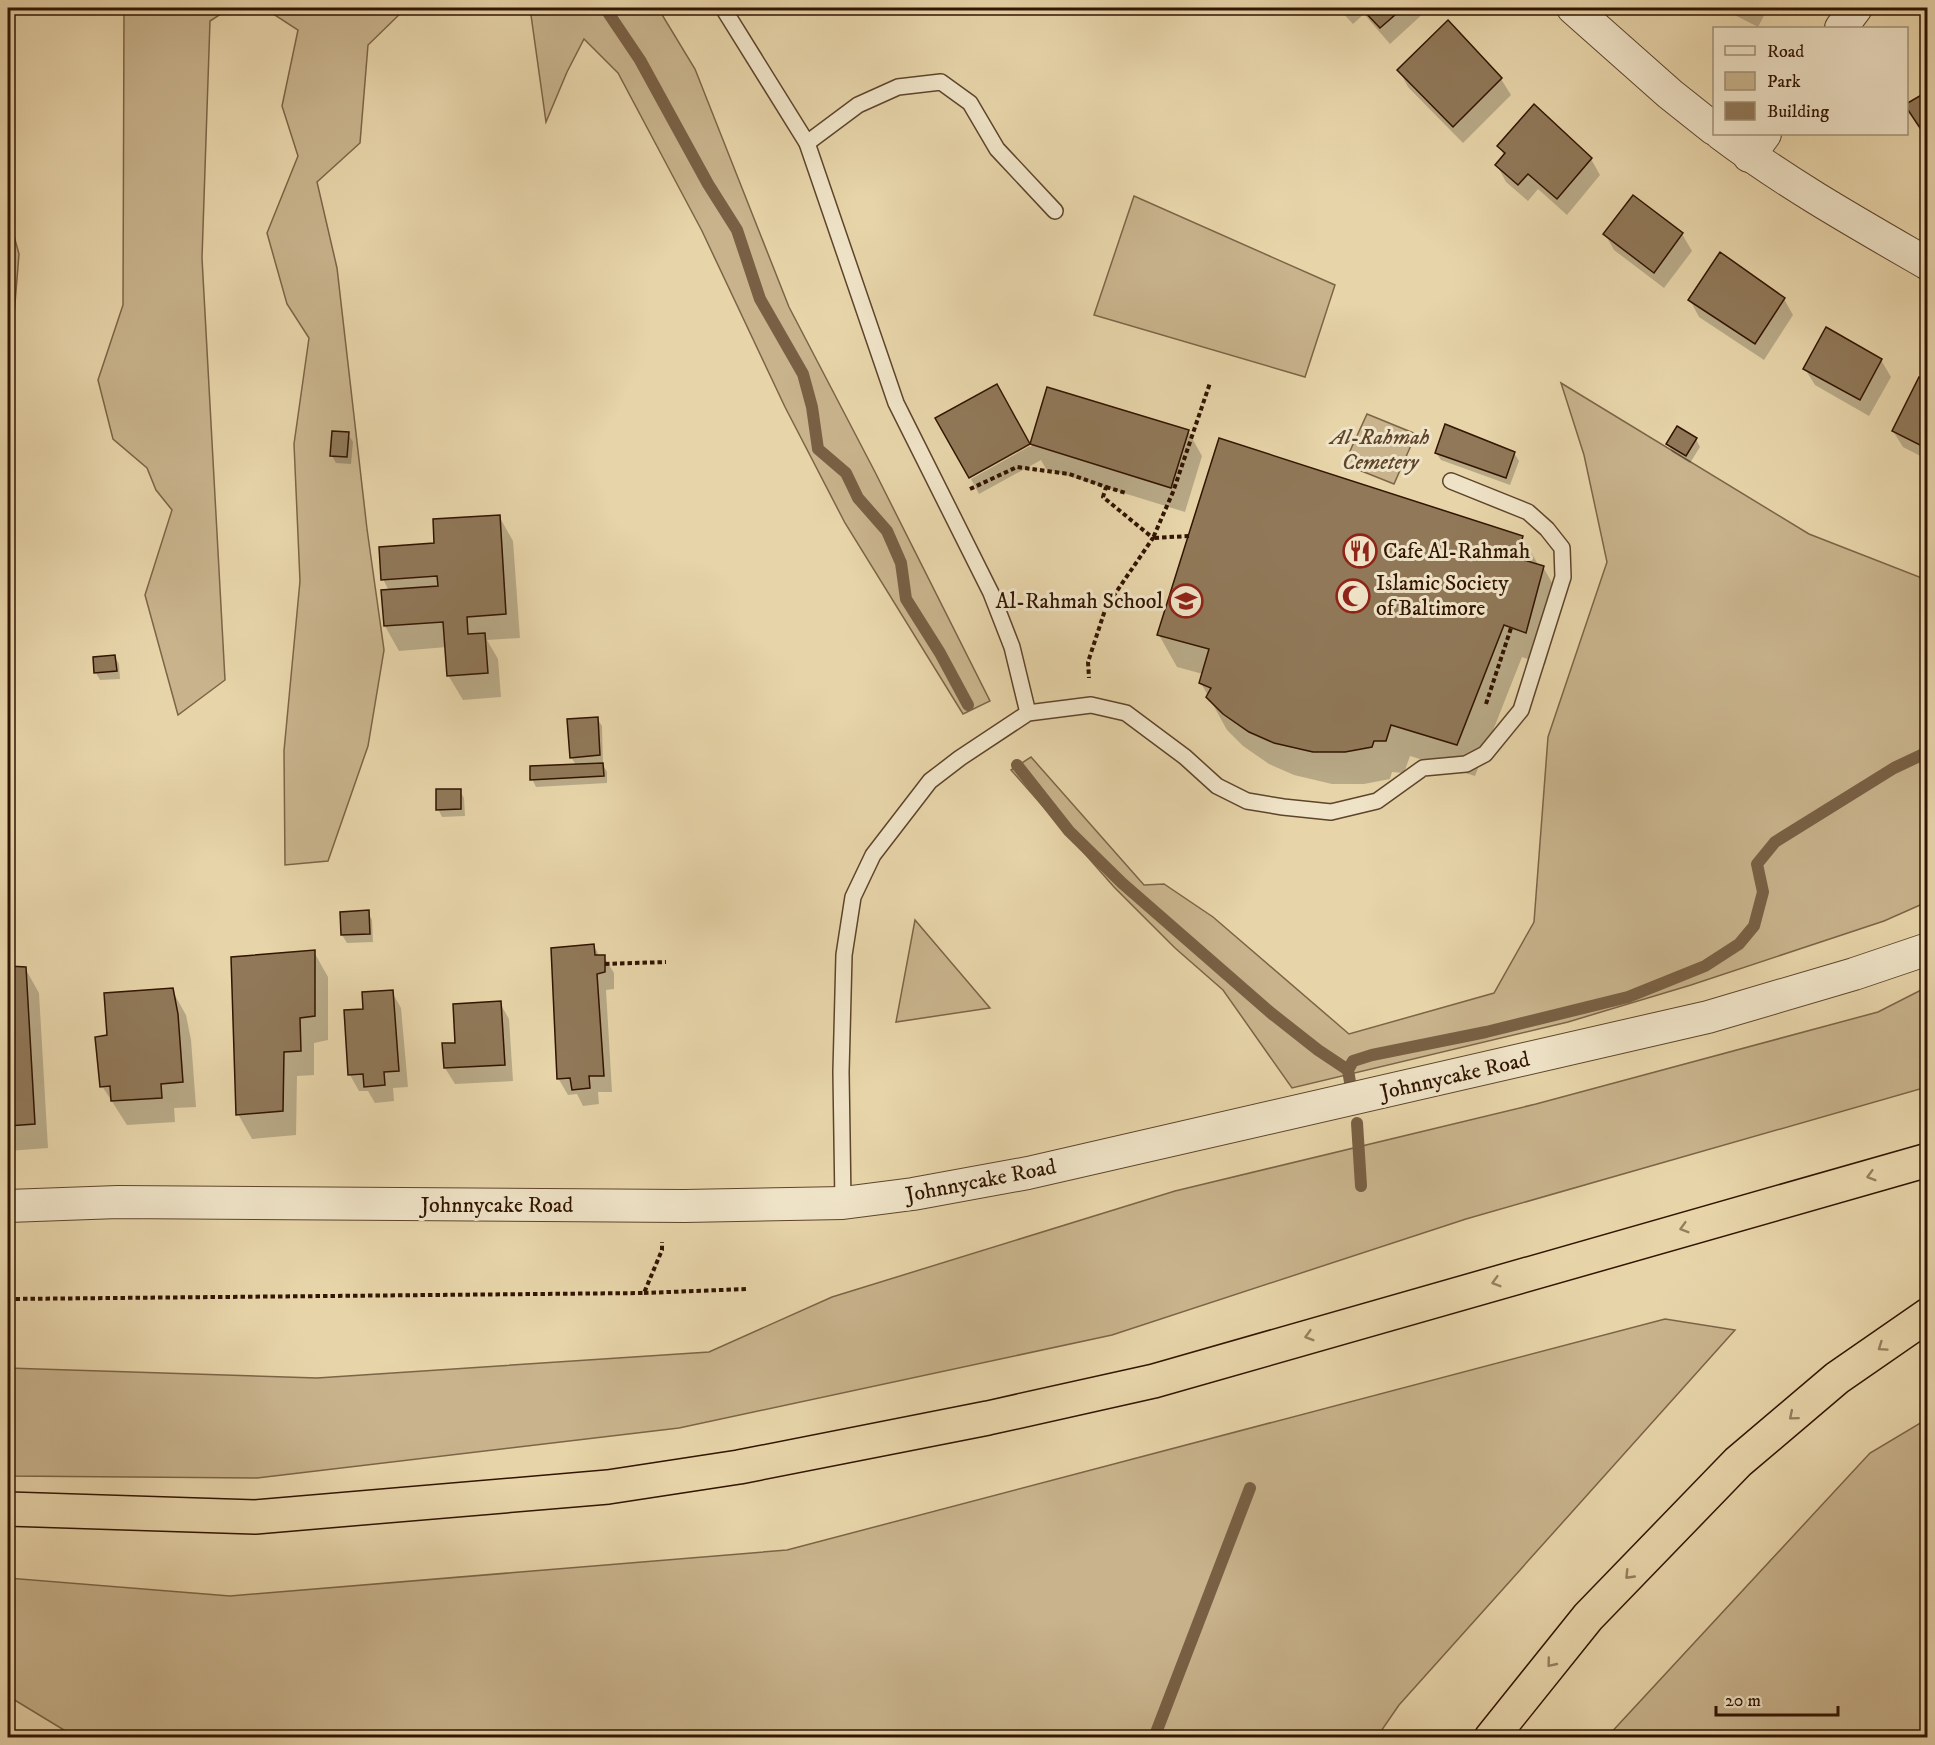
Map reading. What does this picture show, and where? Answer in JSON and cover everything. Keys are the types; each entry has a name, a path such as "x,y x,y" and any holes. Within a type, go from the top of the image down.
{"highway":[{"path":"8,1509 255,1517 608,1487 739,1467 988,1418 1154,1381 1928,1160"},
{"path":"1491,1737 1588,1617 1738,1462 1837,1378 1928,1315"}],"street":[{"path":"1573,8 1670,94 1713,128"},
{"path":"1842,27 1856,8"},
{"path":"1724,135 1757,145 1826,206 1928,264"},
{"name":"Johnnycake Road","path":"8,1206 151,1202 665,1206 843,1203 913,1194 1028,1173 1556,1054 1719,1014 1854,974 1928,949"}],"lane":[{"path":"723,8 807,143 896,403 991,593 1012,647 1028,713"},
{"path":"807,143 858,105 897,87 941,82 970,103 997,149 1055,211"},
{"path":"843,1203 841,1072 844,966 853,897 873,855 930,781 1028,713 1091,705 1126,713 1185,757 1217,786 1248,801 1283,807 1332,812 1377,801 1423,768 1466,764 1485,754 1521,710 1563,577 1562,548 1547,529 1528,512 1451,481"}],"path":[{"path":"1091,705 1088,662 1106,607 1153,538 1173,492 1210,383"},
{"path":"945,501 1017,467 1069,474 1126,493"},
{"path":"1106,486 1103,497 1153,538 1189,536"},
{"path":"1484,710 1511,628"},
{"path":"605,964 666,962"},
{"path":"644,1293 662,1250 665,1206"},
{"path":"8,1299 644,1293 746,1289"}],"green space":[{"path":"124,8 230,8 210,21 202,258 225,680 178,715 145,595 172,510 156,490 147,468 113,439 98,380 123,305"},
{"path":"264,8 406,8 368,45 360,143 317,182 337,268 367,529 384,650 368,746 328,861 285,865 284,751 300,581 294,444 309,338 287,304 267,233 298,156 282,106 298,30"},
{"path":"530,8 658,8 695,69 789,307 990,701 963,714 845,523 785,407 702,231 618,73 584,39 546,122"},
{"path":"1134,196 1335,285 1305,377 1094,315"},
{"path":"8,214 19,254 8,389"},
{"path":"1561,383 1809,534 1927,580 1927,902 1884,921 1691,985 1568,1022 1292,1088 1223,990 1175,948 1114,887 1011,770 1031,757 1144,885 1164,884 1213,917 1349,1034 1494,993 1534,922 1548,737 1607,562 1584,455"},
{"name":"Al-Rahmah Cemetery","path":"1367,414 1416,434 1394,484 1344,464"},
{"path":"915,920 990,1008 896,1022"},
{"path":"1927,987 1927,1087 1466,1219 1112,1335 679,1428 257,1478 8,1476 8,1368 317,1378 709,1352 832,1297 1175,1191 1536,1104 1878,1012"},
{"path":"1665,1319 1735,1330 1399,1705 1377,1737 77,1738 8,1696 8,1578 230,1596 787,1550"},
{"path":"1927,1419 1927,1737 1607,1737 1870,1453"}],"building":[{"path":"1361,8 1403,8 1380,28"},
{"path":"1448,20 1502,78 1453,127 1397,70"},
{"path":"1928,91 1928,140 1908,110 1908,103"},
{"path":"1534,104 1592,158 1557,199 1528,174 1518,185 1495,165 1505,153 1497,146"},
{"path":"1633,195 1683,233 1654,273 1603,234"},
{"path":"1720,252 1785,298 1755,344 1688,300"},
{"path":"1826,327 1882,359 1860,400 1803,369"},
{"path":"1919,377 1928,381 1928,449 1892,431"},
{"path":"997,384 1030,444 969,478 935,418"},
{"path":"1047,387 1189,430 1171,488 1030,444"},
{"path":"1445,424 1515,452 1506,478 1435,453"},
{"path":"1677,426 1697,438 1686,456 1666,444"},
{"path":"332,431 349,432 347,457 330,456"},
{"name":"Islamic Society of Baltimore","path":"1219,438 1523,536 1517,558 1544,566 1526,633 1504,625 1457,745 1391,725 1386,741 1374,741 1372,747 1345,752 1313,752 1274,743 1249,732 1223,714 1206,697 1211,688 1199,683 1209,649 1157,635"},
{"path":"500,515 506,614 467,617 468,634 485,633 488,673 447,676 443,622 384,626 381,590 438,586 437,576 381,580 379,547 434,543 433,519"},
{"path":"115,655 117,671 94,673 93,657"},
{"path":"598,717 600,755 570,758 567,719"},
{"path":"603,763 604,776 530,780 530,766"},
{"path":"436,789 461,789 461,809 436,810"},
{"path":"369,910 370,934 341,935 340,912"},
{"path":"594,944 595,955 605,955 605,972 597,974 604,1076 589,1076 590,1088 572,1090 570,1078 557,1079 551,948"},
{"path":"315,950 315,1016 300,1018 301,1051 284,1052 283,1111 236,1115 231,957"},
{"path":"8,966 26,967 35,1124 8,1126"},
{"path":"173,988 178,1014 183,1082 161,1084 162,1098 111,1101 110,1086 100,1087 95,1037 107,1035 104,993"},
{"path":"393,990 399,1071 384,1072 385,1085 364,1087 363,1074 348,1075 344,1010 363,1009 362,992"},
{"path":"501,1001 505,1065 444,1068 442,1043 455,1043 453,1004"}],"waterway":[{"path":"605,8 640,60 708,184 737,230 760,299 803,374 812,407 818,449 846,473 858,498 887,531 901,563 906,599 940,653 968,705"},
{"path":"1350,1082 1348,1070 1353,1061 1372,1055 1486,1032 1628,997 1705,966 1739,944 1754,926 1763,892 1757,864 1775,842 1894,768 1928,752"},
{"path":"1017,765 1069,831 1122,883 1271,1013 1348,1070"},
{"path":"1357,1123 1361,1186"},
{"path":"1154,1738 1250,1488"}],"place":[{"name":"Cafe Al-Rahmah","path":"1360,551"},
{"name":"Islamic Society of Baltimore","path":"1353,596"},
{"name":"Al-Rahmah School","path":"1186,601"}]}
